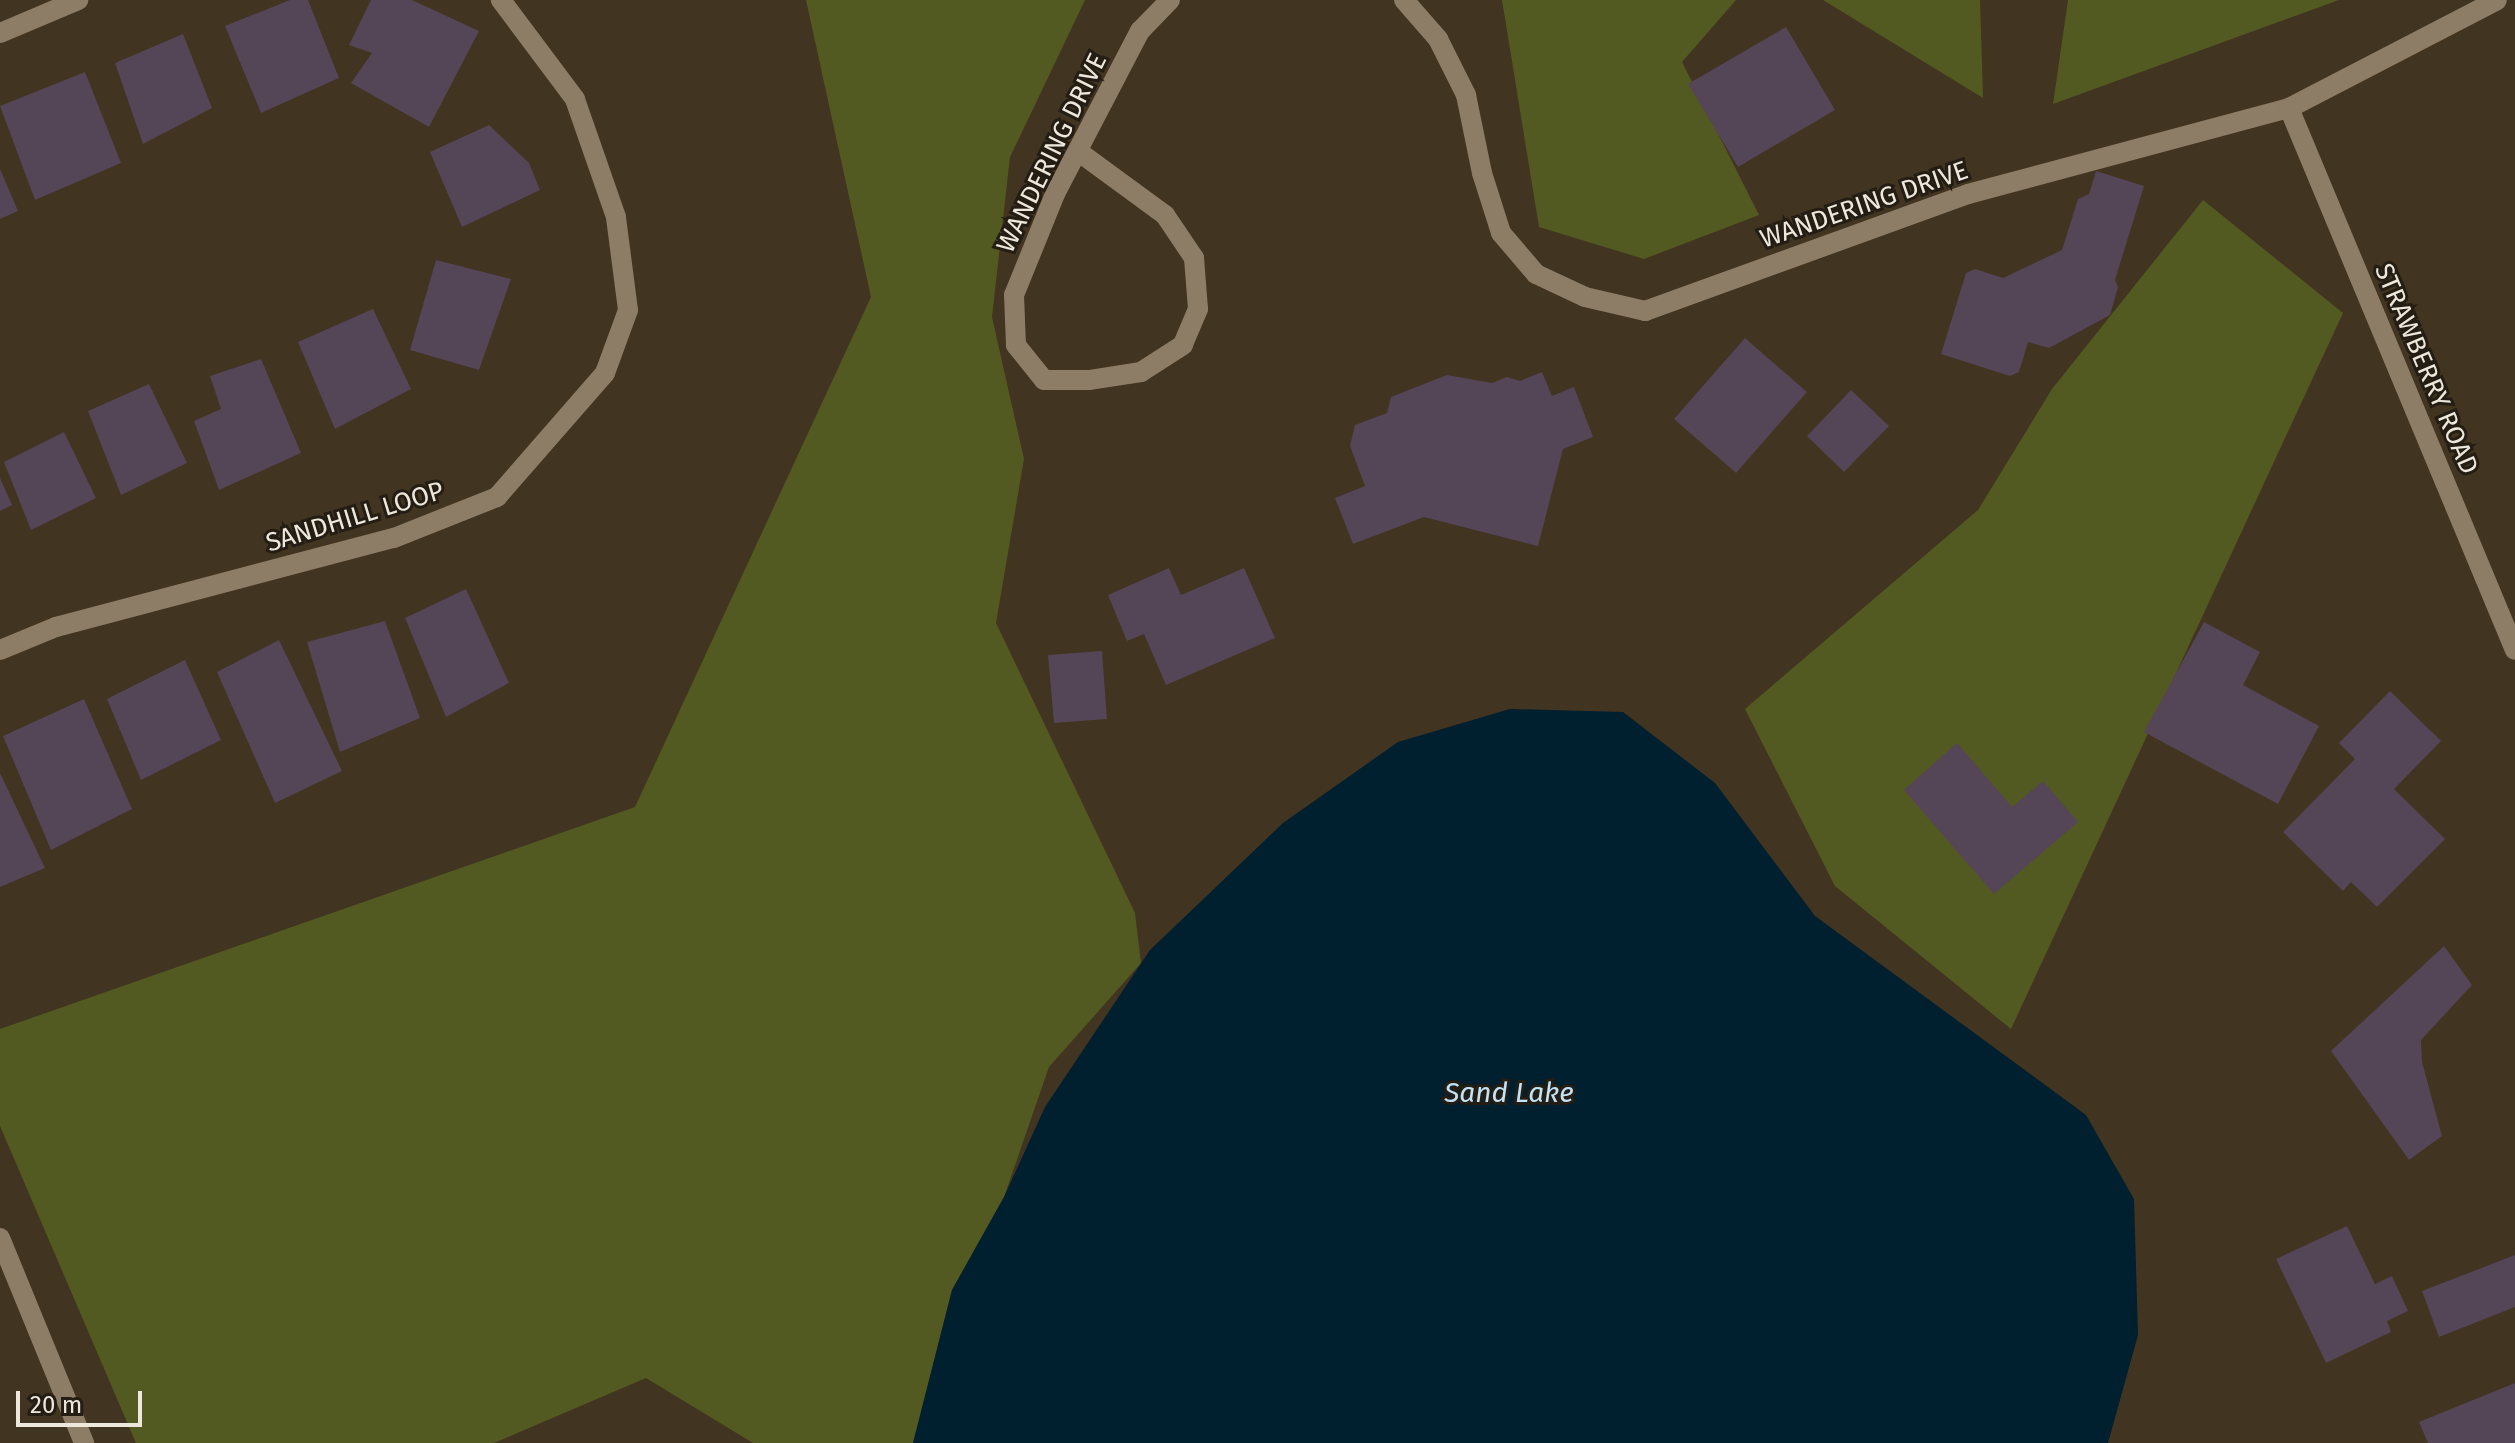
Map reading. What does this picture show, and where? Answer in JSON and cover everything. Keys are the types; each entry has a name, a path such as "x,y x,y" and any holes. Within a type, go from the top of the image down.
{"street":[{"path":"0,33 78,0"},
{"name":"SANDHILL LOOP","path":"0,650 56,627 394,538 497,497 605,373 628,310 616,217 575,99 501,0"},
{"name":"WANDERING DRIVE","path":"1079,152 1165,215 1194,258 1198,309 1183,345 1141,372 1089,380 1044,380 1016,345 1014,295 1055,194 1140,31 1170,0"},
{"name":"WANDERING DRIVE","path":"1404,0 1438,39 1466,95 1482,173 1501,233 1536,274 1585,297 1645,311 1968,194 2289,108 2497,0"},
{"name":"STRAWBERRY ROAD","path":"2289,108 2515,650"},
{"path":"0,1238 84,1443"}],"green space":[{"path":"806,0 1085,0 1010,157 992,317 1024,459 996,623 1135,913 1141,963 1049,1067 1004,1197 952,1290 913,1443 753,1443 646,1378 494,1443 136,1443 0,1126 0,1029 635,807 871,297"},
{"path":"1502,0 1736,0 1682,62 1759,215 1644,259 1539,227"},
{"path":"1823,0 1980,0 1983,98"},
{"path":"2068,0 2339,0 2053,104"},
{"path":"2203,200 2343,313 2011,1029 1835,886 1745,709 1978,510 2052,389"}],"water":[{"name":"Sand Lake","path":"1510,709 1623,712 1715,783 1815,916 2086,1115 2134,1199 2138,1335 2108,1443 913,1443 952,1290 1004,1197 1045,1107 1150,950 1283,823 1398,742"}],"building":[{"path":"290,0 308,0 339,78 261,113 225,26"},
{"path":"371,0 412,0 479,31 429,127 351,83 372,53 349,45"},
{"path":"1786,27 1835,110 1738,167 1688,84"},
{"path":"183,34 212,108 143,144 115,63"},
{"path":"85,72 121,163 35,200 0,106"},
{"path":"489,125 529,163 540,190 462,227 430,152"},
{"path":"0,169 18,211 0,219"},
{"path":"2096,171 2144,186 2115,280 2118,287 2110,315 2049,348 2028,342 2019,372 2010,376 1941,354 1966,273 1975,269 2003,278 2062,250 2078,199 2089,194"},
{"path":"436,260 511,279 479,370 410,350"},
{"path":"373,309 411,389 335,429 298,342"},
{"path":"1745,338 1807,392 1736,473 1674,419"},
{"path":"261,359 301,453 219,490 194,421 221,409 210,376"},
{"path":"1542,372 1552,396 1574,387 1593,437 1563,449 1538,546 1424,517 1353,544 1335,498 1365,486 1350,446 1355,425 1387,413 1391,397 1447,375 1492,383 1507,377 1520,381"},
{"path":"149,384 187,463 121,495 88,411"},
{"path":"1851,390 1889,426 1844,472 1807,436"},
{"path":"64,432 96,498 31,530 4,462"},
{"path":"0,478 12,505 0,511"},
{"path":"1169,568 1181,595 1244,568 1275,638 1166,685 1144,634 1127,641 1108,595"},
{"path":"466,589 509,683 446,717 405,618"},
{"path":"385,621 420,718 340,752 307,642"},
{"path":"2204,622 2260,652 2243,685 2319,726 2278,804 2144,732"},
{"path":"279,640 342,771 275,803 217,672"},
{"path":"1102,651 1107,719 1054,723 1048,655"},
{"path":"185,660 221,740 141,780 107,699"},
{"path":"2390,691 2441,741 2394,789 2445,839 2377,907 2351,882 2343,891 2283,832 2355,759 2339,743"},
{"path":"84,699 132,809 51,850 3,736"},
{"path":"1957,743 2012,807 2043,781 2078,822 1994,894 1904,790"},
{"path":"0,773 45,868 0,887"},
{"path":"2444,946 2472,985 2421,1040 2422,1062 2442,1136 2409,1160 2331,1051"},
{"path":"2347,1226 2375,1284 2392,1276 2408,1311 2387,1321 2391,1332 2326,1363 2276,1259"},
{"path":"2515,1255 2515,1307 2439,1337 2422,1291"},
{"path":"2515,1383 2515,1443 2428,1443 2419,1422"}]}
